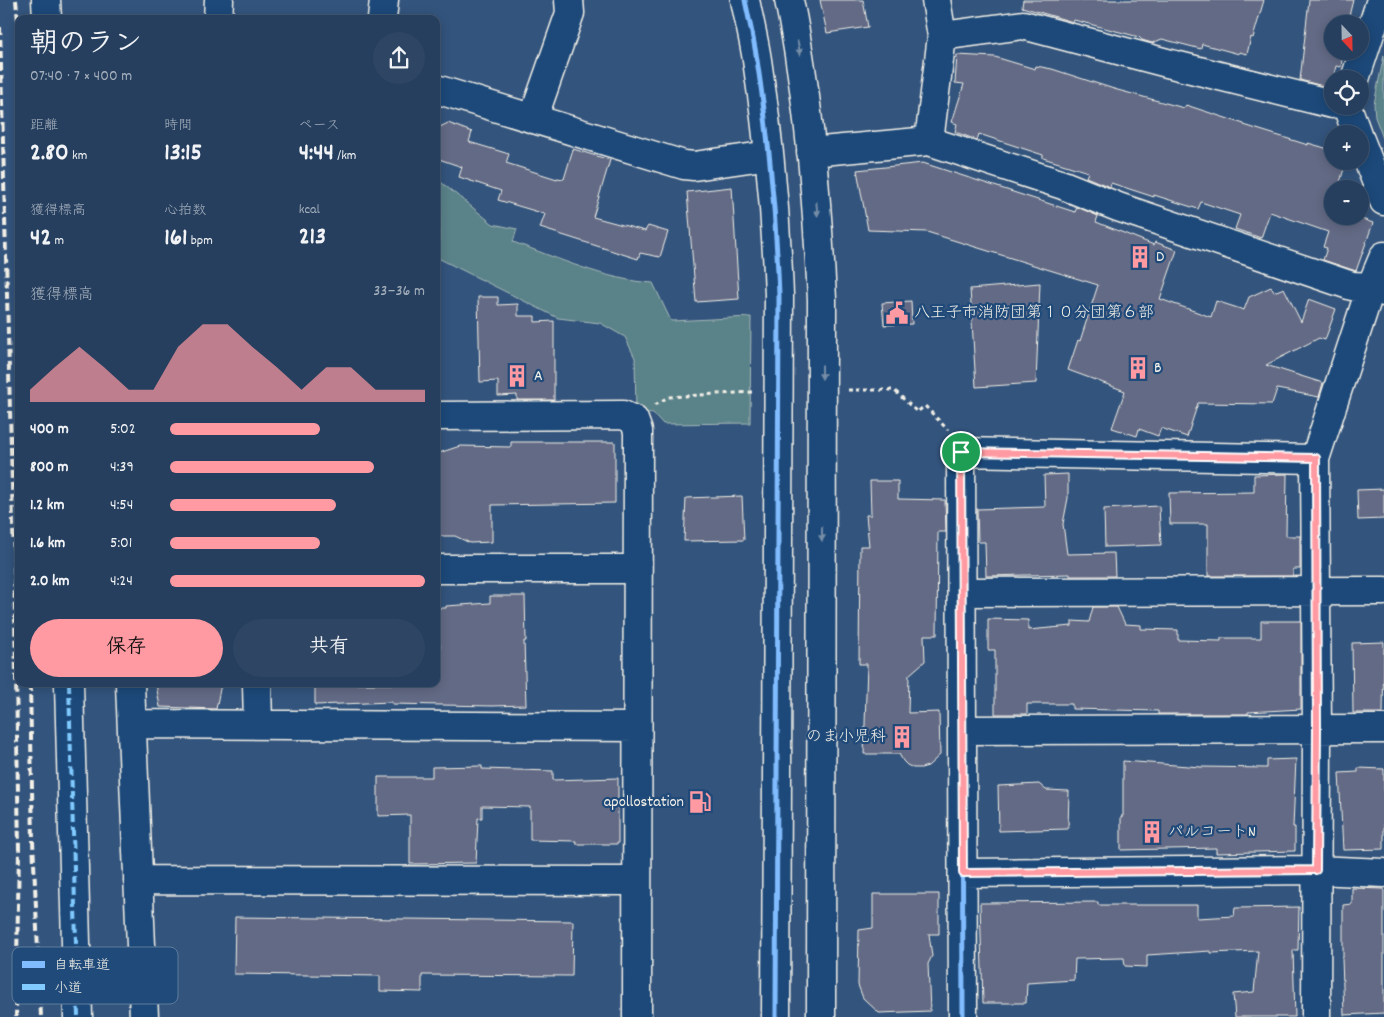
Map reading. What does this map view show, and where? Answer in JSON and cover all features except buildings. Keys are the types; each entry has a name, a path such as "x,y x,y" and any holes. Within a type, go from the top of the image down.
{"street":[{"path":"46,0 47,15"},
{"path":"218,15 220,0"},
{"path":"382,15 384,0"},
{"path":"533,119 570,13 569,0"},
{"path":"744,0 757,59 769,156 776,224 780,295 776,1017"},
{"path":"789,0 800,52 818,220 822,299 821,1017"},
{"path":"929,141 942,36 936,0"},
{"path":"1358,70 1380,0"},
{"path":"942,36 1023,25 1324,101"},
{"path":"440,90 684,165 694,166 769,156"},
{"path":"811,152 910,141 929,141 1045,179 1118,207 1352,286 1378,290"},
{"path":"1369,163 1384,201"},
{"path":"1316,1017 1316,458 1378,290 1384,256"},
{"path":"440,416 623,415 634,420 638,430 636,569 637,1017"},
{"path":"963,1017 961,452 1316,458"},
{"path":"440,569 636,569"},
{"path":"962,592 1384,591"},
{"path":"69,687 76,947"},
{"path":"130,687 141,947"},
{"path":"257,687 258,724"},
{"path":"132,724 637,727"},
{"path":"962,730 1384,729"},
{"path":"963,873 1316,870 1384,873"},
{"path":"138,880 637,881"},
{"path":"78,1004 78,1017"},
{"path":"143,1004 144,1017"}],"path":[{"path":"841,390 894,390 917,412 925,406 949,431"},
{"path":"668,397 757,392"}],"green space":[{"path":"1384,55 1384,141 1375,117 1374,104"},
{"path":"440,183 493,224 517,229 513,242 599,273 617,278 653,283 671,321 751,317 750,423 663,424 653,413 636,412 635,358 625,337 600,323 558,318 440,259"}],"railway":[{"path":"16,0 17,15"},
{"path":"0,27 15,620"},
{"path":"16,687 19,850 17,947"},
{"path":"30,687 33,841 38,947"},
{"path":"16,1004 16,1017"},
{"path":"40,1004 41,1017"}],"marked path":[{"path":"69,687 76,947"},
{"path":"78,1004 78,1017"}],"cycle path":[{"path":"745,0 756,52 765,118 774,207 779,295 776,1017"},
{"path":"963,1017 961,452 1315,459"}],"place":[{"name":"D","path":"1140,257"},
{"name":"八王子市消防団第１０分団第６部","path":"897,313"},
{"name":"B","path":"1138,368"},
{"name":"A","path":"517,376"},
{"name":"のま小児科","path":"902,737"},
{"name":"apollostation","path":"700,802"},
{"name":"パルコートN","path":"1152,832"}],"route":[{"path":"961,452 1316,458 1316,870 963,873 961,452"}]}
